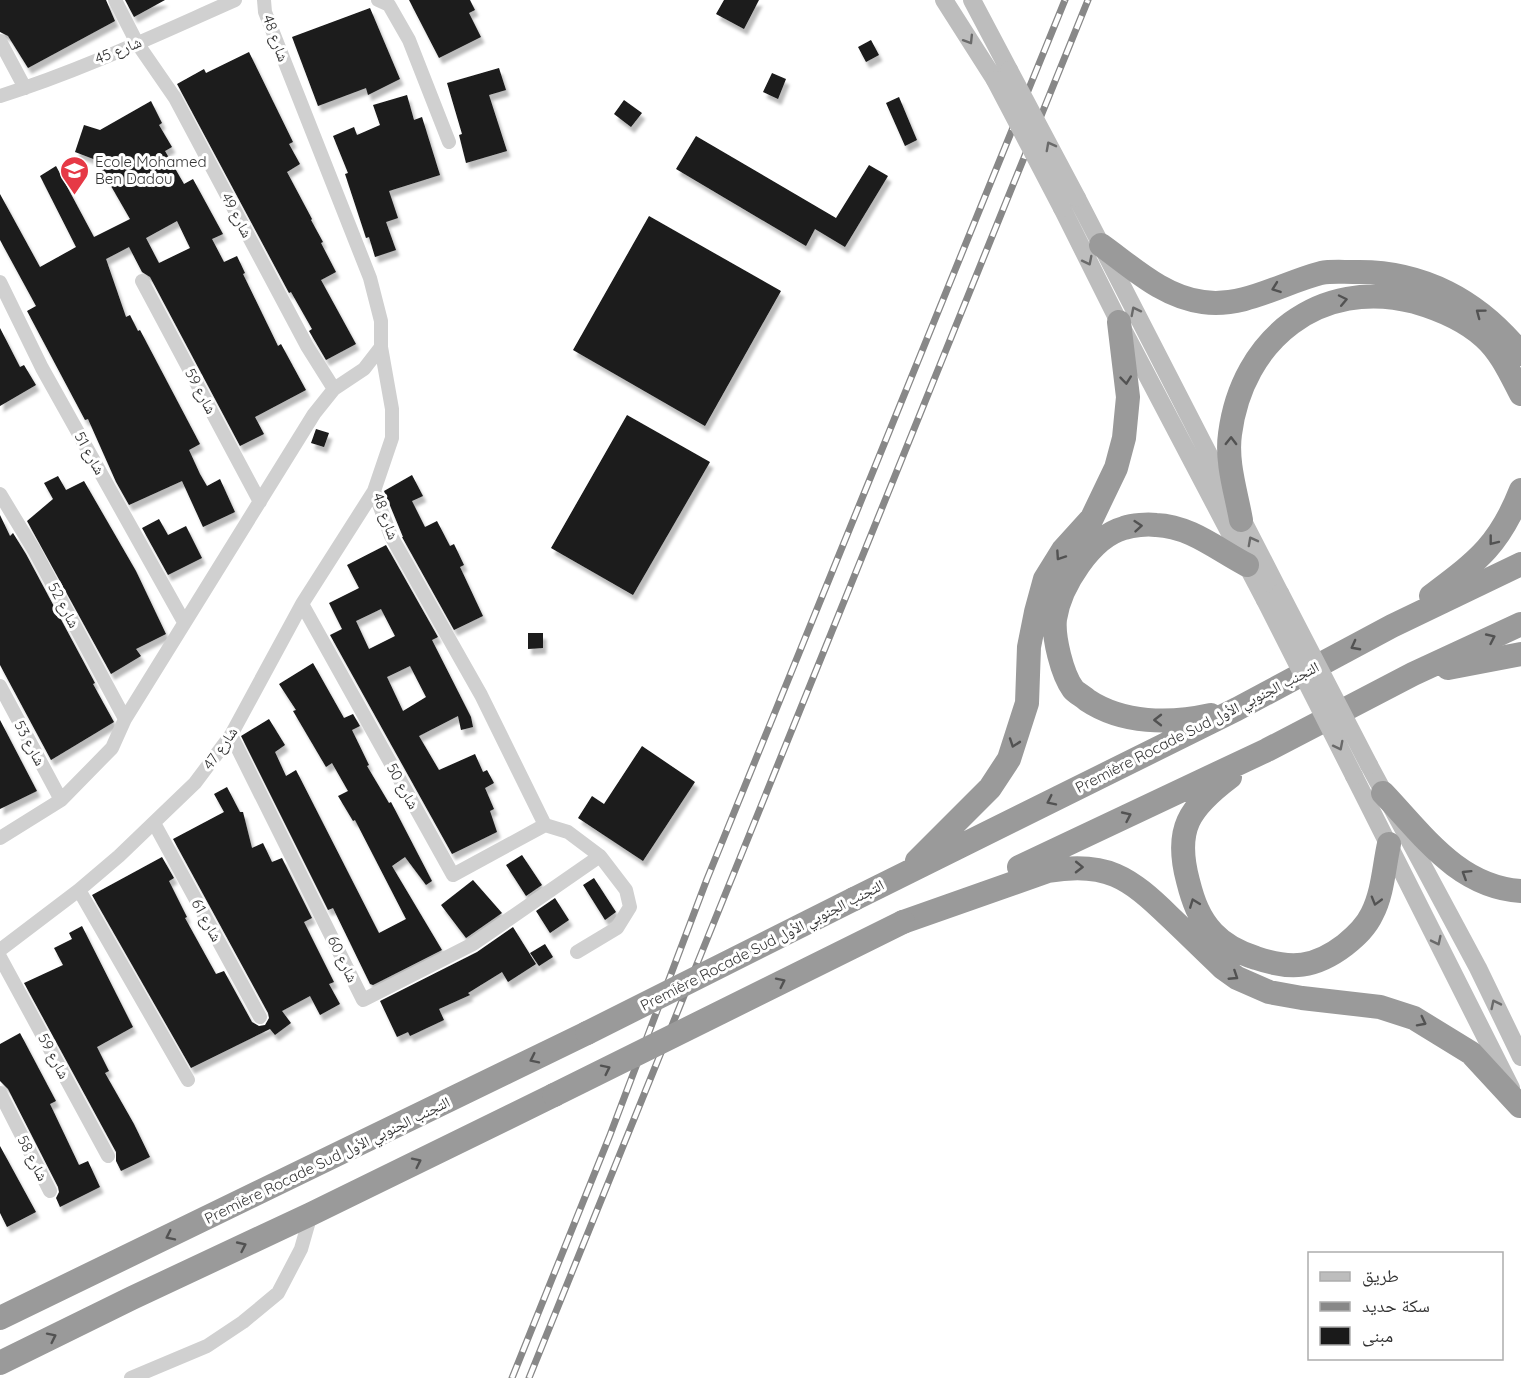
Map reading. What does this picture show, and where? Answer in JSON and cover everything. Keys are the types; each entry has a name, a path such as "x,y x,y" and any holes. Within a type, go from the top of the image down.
{"highway":[{"path":"1101,245 1156,285 1182,297 1203,302 1249,299 1323,273 1367,271 1405,276 1443,289 1479,311 1504,334 1521,354"},
{"path":"1241,520 1231,466 1230,436 1243,384 1255,361 1273,338 1293,321 1314,309 1340,300 1369,296 1400,298 1432,307 1462,322 1484,338 1506,365 1521,394"},
{"path":"907,872 990,788 1009,759 1026,704 1029,647 1045,579 1063,550 1092,518 1116,468 1124,438 1128,397 1119,322"},
{"path":"1392,626 1476,561 1494,543 1509,519 1521,490"},
{"path":"1237,710 1206,716 1144,720 1098,707 1074,691 1063,672 1055,620 1064,590 1081,561 1098,543 1123,528 1156,525 1185,530 1247,565"},
{"name":"Première Rocade Sud التجنب الجنوبي الأول","path":"0,1318 587,1033 854,898 1237,710 1392,626 1521,564"},
{"path":"0,1363 311,1214 903,922 1267,750 1413,674 1521,624"},
{"path":"1413,674 1521,654"},
{"path":"1267,750 1205,798 1189,818 1183,838 1182,860 1193,903 1205,924 1223,943 1249,956 1285,966 1308,964 1333,954 1354,937 1371,916 1377,904 1389,843"},
{"path":"1383,793 1452,864 1466,875 1498,888 1521,891"},
{"path":"903,922 1048,871 1070,867 1092,868 1112,873 1132,882 1223,968 1237,978 1287,996 1380,1007 1414,1018 1471,1053 1520,1107"}],"main road":[{"path":"944,0 1070,203 1101,245 1241,520 1354,776 1520,1107"},
{"path":"972,0 1010,69 1070,203 1119,322 1247,565 1273,596 1369,765 1478,968 1521,1057"}],"street":[{"name":"شارع 49","path":"115,0 137,43 175,98 307,346 334,389"},
{"name":"شارع 45","path":"0,96 137,43 235,0"},
{"name":"شارع 48","path":"264,0 265,12 370,278 381,321 381,347 392,409 392,438 374,490 391,536 481,695 545,825"},
{"path":"378,0 389,5 409,40 449,142"},
{"path":"0,41 25,88"},
{"name":"شارع 59","path":"142,281 260,502"},
{"name":"شارع 51","path":"0,282 42,368 184,622"},
{"path":"0,838 61,800 112,748 125,718 314,414 334,389 364,369 381,347"},
{"name":"شارع 47","path":"0,950 79,890 195,783 231,735 302,604 374,490"},
{"name":"شارع 52","path":"0,494 34,550 125,718"},
{"name":"شارع 50","path":"302,604 453,875 545,825"},
{"name":"شارع 53","path":"0,686 61,800"},
{"name":"شارع 60","path":"231,735 363,1000 473,944 600,856"},
{"name":"شارع 61","path":"154,823 260,1017"},
{"path":"545,825 568,832 600,856 626,890 630,908 617,928 577,952"},
{"path":"79,890 188,1080"},
{"name":"شارع 59","path":"0,957 108,1156"},
{"name":"شارع 58","path":"0,1093 50,1191"},
{"path":"131,1378 207,1346 243,1322 278,1293 301,1250 311,1214"}],"building":[{"path":"0,0 106,0 115,21 28,68 8,36 0,32"},
{"path":"125,0 165,0 134,17"},
{"path":"409,0 470,0 475,10 469,13 481,37 439,58"},
{"path":"724,0 759,0 744,29 716,14"},
{"path":"370,8 400,79 368,95 366,88 318,106 292,37"},
{"path":"871,40 879,55 866,62 858,47"},
{"path":"249,52 293,142 289,144 300,164 287,172 336,272 321,280 356,344 326,360 309,331 312,329 291,292 289,293 177,84 204,69 206,73"},
{"path":"499,68 506,90 489,95 507,151 466,163 459,135 462,134 447,83"},
{"path":"772,73 786,79 778,99 763,92"},
{"path":"407,95 414,120 422,117 440,175 389,191 398,218 386,222 396,250 375,257 369,237 366,238 345,174 348,173 333,136 354,127 357,135 380,125 373,105"},
{"path":"899,97 917,140 905,146 886,103"},
{"path":"624,100 642,113 631,127 614,114"},
{"path":"151,101 162,123 159,125 172,147 165,151 184,184 193,179 223,234 212,239 224,262 237,256 245,273 243,274 278,346 281,344 306,390 255,417 264,434 240,446 150,277 142,272 129,247 106,259 126,317 130,315 138,331 140,330 200,444 189,450 200,474 207,486 220,479 235,512 203,527 182,481 129,505 116,482 88,419 85,420 27,311 36,306 0,240 0,194 40,267 76,247 40,176 56,166 94,237 130,219 96,160 75,152 84,125 100,130","holes":["177,221 190,248 159,263 146,238"]},
{"path":"696,136 836,218 869,165 888,176 845,247 815,229 806,246 676,169"},
{"path":"649,216 781,291 705,426 573,350"},
{"path":"0,328 20,367 24,365 36,385 0,406"},
{"path":"627,415 710,462 633,595 551,548"},
{"path":"316,429 329,433 324,447 311,443"},
{"path":"412,475 423,496 412,501 425,527 437,521 450,546 454,544 464,565 460,567 483,616 454,630 402,537 384,491"},
{"path":"58,476 66,490 84,481 136,571 166,634 136,649 141,656 111,674 27,521 53,499 44,483"},
{"path":"0,515 10,536 13,533 26,554 114,722 51,760 0,665"},
{"path":"159,519 168,535 186,526 202,558 168,575 142,528"},
{"path":"386,545 438,637 432,640 471,717 473,727 461,730 458,716 419,736 439,770 475,754 483,772 487,770 494,783 485,788 494,809 490,811 497,832 452,854 330,635 342,629 329,603 359,588 347,565","holes":["381,609 395,636 369,649 356,621","410,666 426,697 403,711 387,677"]},
{"path":"528,633 543,633 543,648 528,649"},
{"path":"313,663 344,718 353,714 360,726 352,730 369,765 367,766 389,803 391,802 432,881 426,885 405,857 392,866 442,950 373,985 370,984 333,908 328,910 241,736 269,719 285,745 275,752 286,776 296,770 379,933 406,919 355,820 353,821 338,796 348,791 332,763 326,767 293,711 296,710 279,684"},
{"path":"0,720 37,791 0,809"},
{"path":"642,746 695,782 643,861 578,818 592,796 604,804"},
{"path":"227,787 240,812 243,812 252,848 263,843 272,862 282,858 312,918 304,922 334,982 329,984 340,1004 320,1015 310,996 282,1011 291,1023 275,1035 270,1029 191,1068 92,895 162,857 174,878 169,881 187,917 185,918 216,974 224,971 252,1022 259,1026 265,1025 269,1018 268,1013 173,839 224,812 214,794"},
{"path":"522,855 542,885 526,896 506,865"},
{"path":"594,878 616,912 605,920 583,885"},
{"path":"473,880 502,913 466,938 441,905"},
{"path":"555,898 569,920 550,933 536,911"},
{"path":"82,926 133,1027 97,1047 109,1071 105,1073 150,1157 121,1171 116,1161 116,1152 24,983 63,965 54,948 72,939 69,933"},
{"path":"513,927 536,964 508,982 502,972 468,993 470,995 439,1009 444,1020 410,1036 408,1032 397,1037 380,1001 477,952"},
{"path":"545,944 553,957 539,966 530,953"},
{"path":"20,1033 56,1101 50,1104 79,1165 88,1161 100,1187 60,1207 56,1198 59,1192 58,1187 8,1089 0,1081 0,1044"},
{"path":"0,1146 36,1212 7,1227 0,1213"}],"railway":[{"path":"512,1378 610,1135 707,879 1065,0"},
{"path":"529,1378 1088,0"}],"place":[{"name":"Ecole Mohamed Ben Dadou","path":"74,196"}]}
